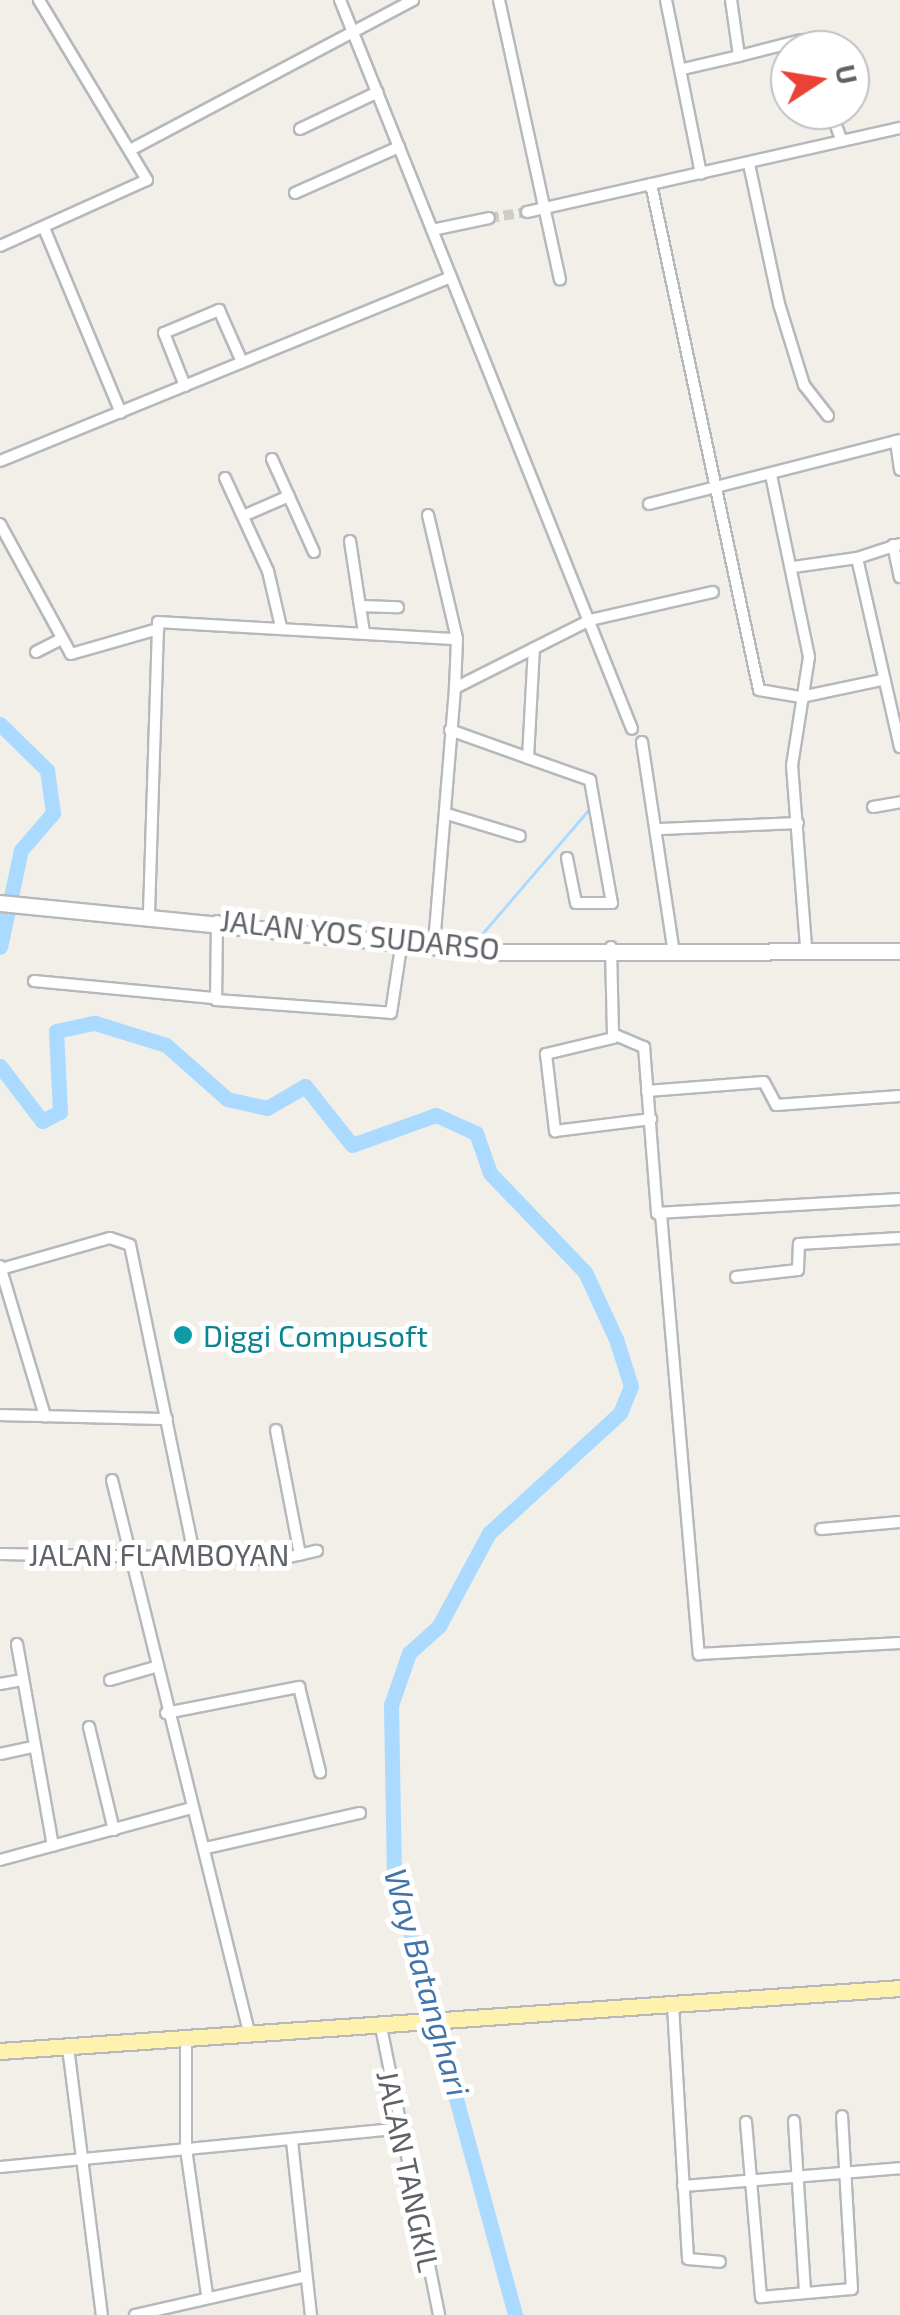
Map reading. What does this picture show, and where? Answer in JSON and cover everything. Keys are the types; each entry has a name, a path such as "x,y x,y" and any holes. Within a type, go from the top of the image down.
{"main road":[{"path":"0,2051 900,1988"}],"street":[{"path":"0,246 143,186 132,149 39,0"},
{"path":"340,0 632,729"},
{"path":"132,149 352,28 414,0"},
{"path":"499,0 560,278"},
{"path":"666,0 683,68 701,173"},
{"path":"731,0 739,56"},
{"path":"683,68 770,48"},
{"path":"300,130 378,92"},
{"path":"527,212 900,128"},
{"path":"838,130 841,139"},
{"path":"294,193 400,147"},
{"path":"749,164 804,385 828,416"},
{"path":"652,184 720,486 759,690 802,697 882,680"},
{"path":"432,230 489,218"},
{"path":"44,228 121,414"},
{"path":"0,461 451,277"},
{"path":"186,386 164,333 219,310 242,362"},
{"path":"648,504 898,441 900,470"},
{"path":"272,460 314,552"},
{"path":"772,475 809,663 793,744 806,949"},
{"path":"226,478 243,516 280,627"},
{"path":"243,516 289,496"},
{"path":"428,515 456,639 447,814 434,944"},
{"path":"0,524 60,639 80,655 158,629"},
{"path":"350,542 364,633"},
{"path":"793,567 857,558 897,544 900,578"},
{"path":"857,558 900,747"},
{"path":"455,688 590,620 713,592"},
{"path":"360,606 398,606"},
{"path":"149,913 161,622 456,639"},
{"path":"36,652 60,639"},
{"path":"528,758 534,648"},
{"path":"450,730 590,780 614,901 576,903 568,858"},
{"path":"642,742 661,829 673,947"},
{"path":"873,807 900,802"},
{"path":"447,814 520,836"},
{"path":"661,829 798,823"},
{"name":"JALAN YOS SUDARSO","path":"0,903 149,913 490,952 611,946 900,951"},
{"path":"213,998 218,920"},
{"path":"34,981 391,1014 402,940"},
{"path":"611,946 613,1034"},
{"path":"650,1120 556,1132 546,1054 613,1034 644,1046 699,1654 900,1643"},
{"path":"647,1091 764,1082 776,1105 900,1096"},
{"path":"661,1214 900,1198"},
{"path":"45,1416 0,1268 123,1236 167,1419 195,1559"},
{"path":"736,1276 798,1270 799,1244 900,1238"},
{"path":"0,1415 167,1419"},
{"path":"276,1430 300,1555"},
{"path":"112,1480 166,1713 206,1848 248,2032"},
{"path":"821,1528 900,1522"},
{"name":"JALAN FLAMBOYAN","path":"0,1554 195,1559 317,1551"},
{"path":"17,1644 53,1846"},
{"path":"110,1680 155,1667"},
{"path":"0,1684 22,1680"},
{"path":"166,1713 299,1687 320,1772"},
{"path":"89,1727 114,1830"},
{"path":"0,1754 34,1746"},
{"path":"0,1860 192,1808"},
{"path":"206,1848 360,1813"},
{"path":"673,2006 688,2262 720,2262"},
{"name":"JALAN TANGKIL","path":"381,2027 397,2129 439,2315"},
{"path":"186,2037 186,2149 207,2295"},
{"path":"68,2048 102,2315"},
{"path":"746,2122 757,2294 805,2293 852,2289 842,2116"},
{"path":"794,2122 805,2293"},
{"path":"0,2167 397,2129"},
{"path":"292,2141 311,2315"},
{"path":"683,2186 900,2168"},
{"path":"135,2315 166,2312 207,2295 306,2276"}],"waterway":[{"name":"Way Batanghari","path":"0,724 47,770 53,813 21,850 0,947"},
{"path":"475,942 591,807"},
{"name":"Way Batanghari","path":"0,1066 42,1121 60,1112 56,1031 95,1023 166,1045 227,1099 267,1108 305,1086 352,1145 436,1115 476,1133 490,1173 585,1272 616,1339 631,1386 620,1413 489,1533 439,1626 409,1653 391,1705 394,1872 515,2315"}],"tunnel":[{"path":"489,218 527,212"}],"place":[{"name":"Diggi Compusoft","path":"183,1335"}]}
